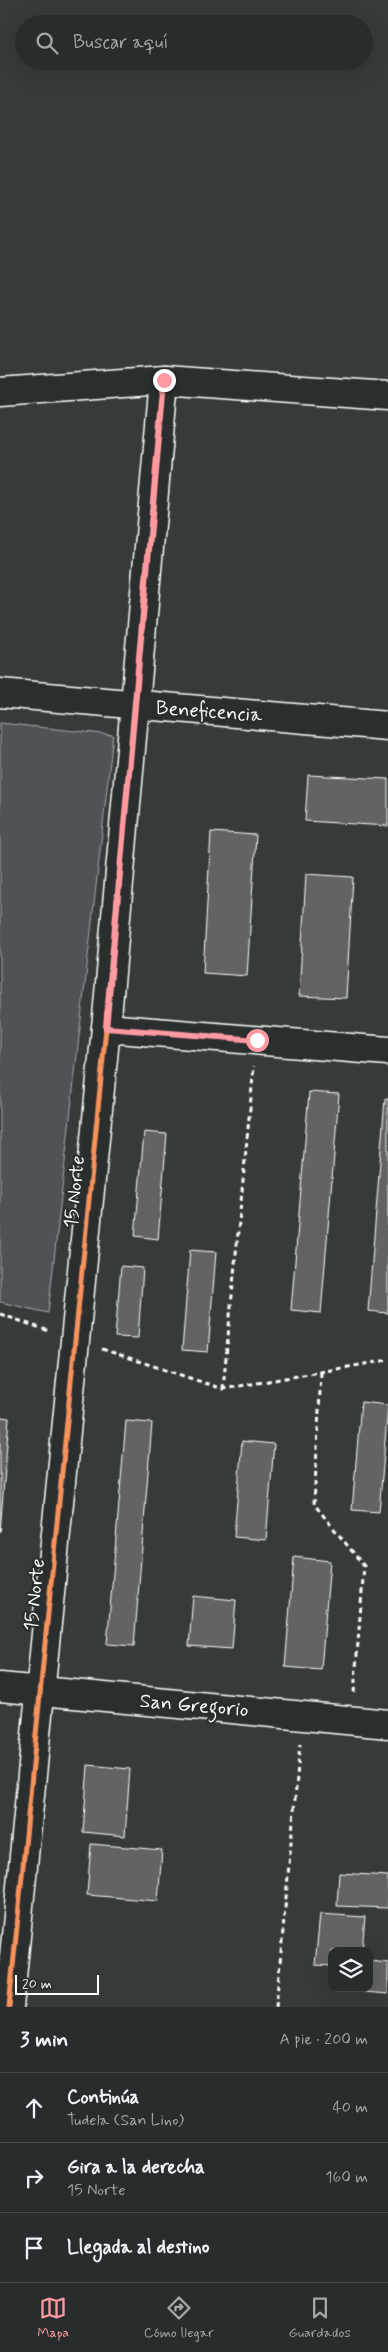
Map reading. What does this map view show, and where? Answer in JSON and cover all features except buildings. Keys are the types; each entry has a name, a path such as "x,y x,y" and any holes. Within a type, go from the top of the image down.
{"street":[{"path":"0,392 164,380 388,396"},
{"name":"15 Norte","path":"9,2007 106,1028 164,380"},
{"name":"Beneficencia","path":"0,693 135,706 388,726"},
{"path":"106,1028 388,1051"},
{"name":"San Gregorio","path":"0,1688 388,1724"}],"path":[{"path":"223,1389 257,1040"},
{"path":"0,1314 223,1389 388,1360"},
{"path":"321,1372 314,1504 364,1566 352,1721"},
{"path":"276,2007 303,1716"}],"shaded area":[{"path":"0,723 113,735 48,1313 0,1302"}],"cycle path":[{"path":"9,2007 106,1028 164,380"}],"route":[{"path":"164,380 106,1028 257,1040"}]}
